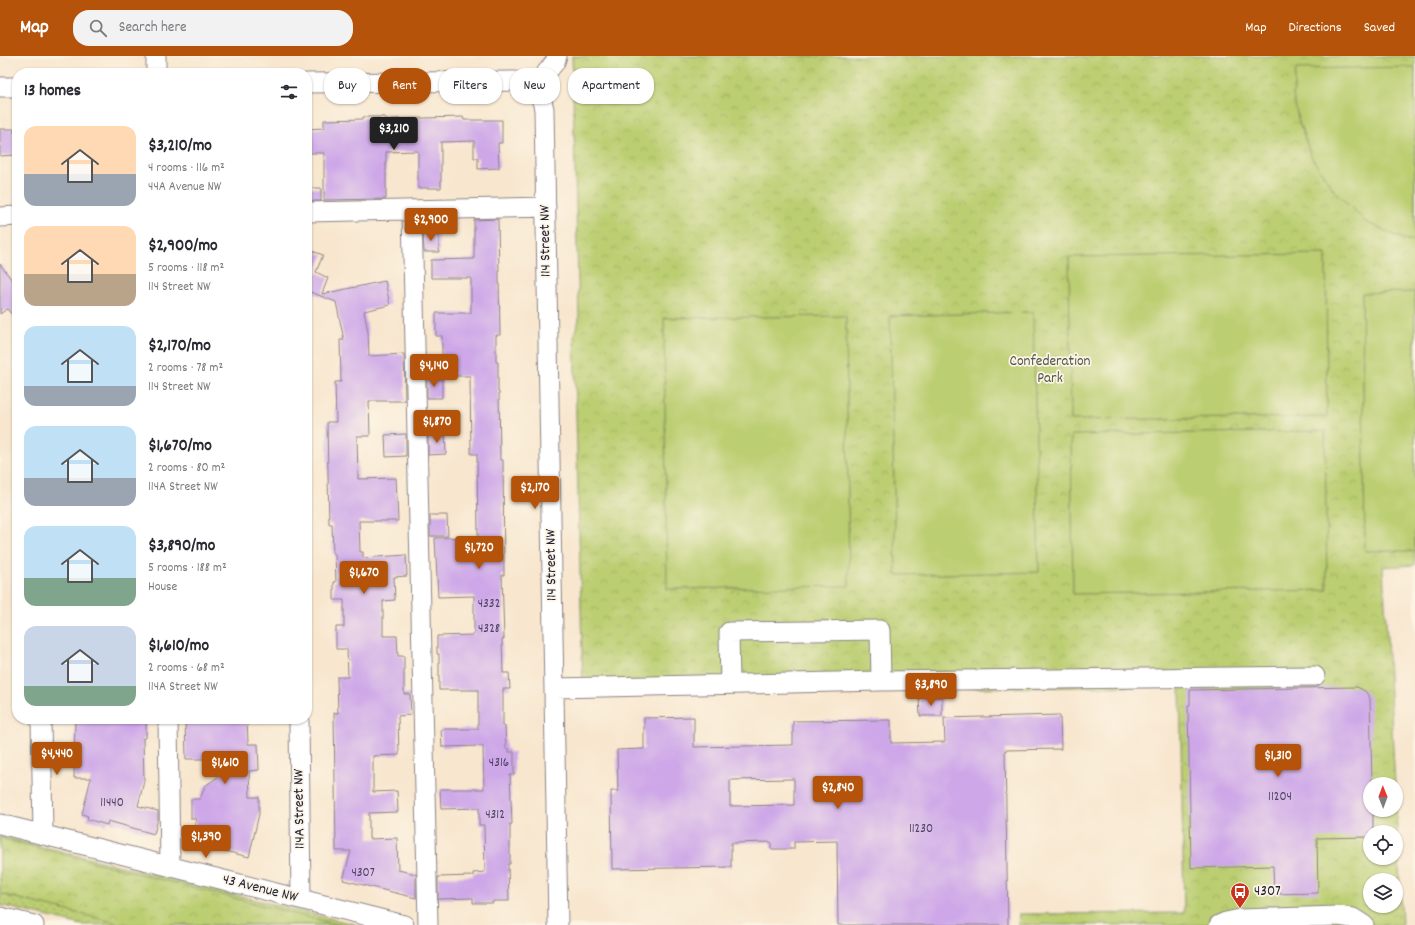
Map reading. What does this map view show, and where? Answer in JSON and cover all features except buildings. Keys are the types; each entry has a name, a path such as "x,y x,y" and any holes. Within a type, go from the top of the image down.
{"street":[{"path":"156,56 156,68"},
{"path":"550,68 555,62 557,56"},
{"path":"312,83 510,81"},
{"path":"0,87 12,87"},
{"name":"114 Street NW","path":"543,104 558,925"},
{"path":"312,212 546,207"},
{"path":"412,211 428,925"},
{"path":"0,217 12,216"},
{"path":"730,684 729,632 880,630 881,681"},
{"path":"554,688 881,681 1315,676"},
{"path":"41,724 43,834"},
{"path":"168,724 170,866"},
{"name":"114A Street NW","path":"299,724 301,899"},
{"name":"43 Avenue NW","path":"0,824 404,925"},
{"path":"1219,925 1240,919 1338,916 1353,918 1364,925"},
{"path":"0,917 34,925"}],"green space":[{"name":"Confederation Park","path":"572,56 1415,56 1415,565 1383,567 1395,777 1363,777 1363,817 1396,817 1397,825 1363,825 1363,865 1399,865 1399,873 1363,873 1363,913 1401,913 1402,925 1018,925 1019,914 1184,913 1180,686 583,692 574,334 579,320 573,104 654,104 654,68 572,68"},
{"path":"1415,67 1415,241 1403,239 1366,222 1333,189 1312,158 1299,122 1293,96 1296,69"},
{"path":"1326,254 1327,417 1071,420 1069,257"},
{"path":"1415,292 1415,551 1365,551 1362,293"},
{"path":"1033,312 1039,572 896,575 890,316"},
{"path":"846,316 849,586 667,589 664,318"},
{"path":"1325,431 1327,590 1073,594 1071,435"},
{"path":"0,836 357,925 82,925 0,905"},
{"path":"0,838 339,925 125,925 0,894"}],"place":[{"name":"4307","path":"1240,909"}]}
